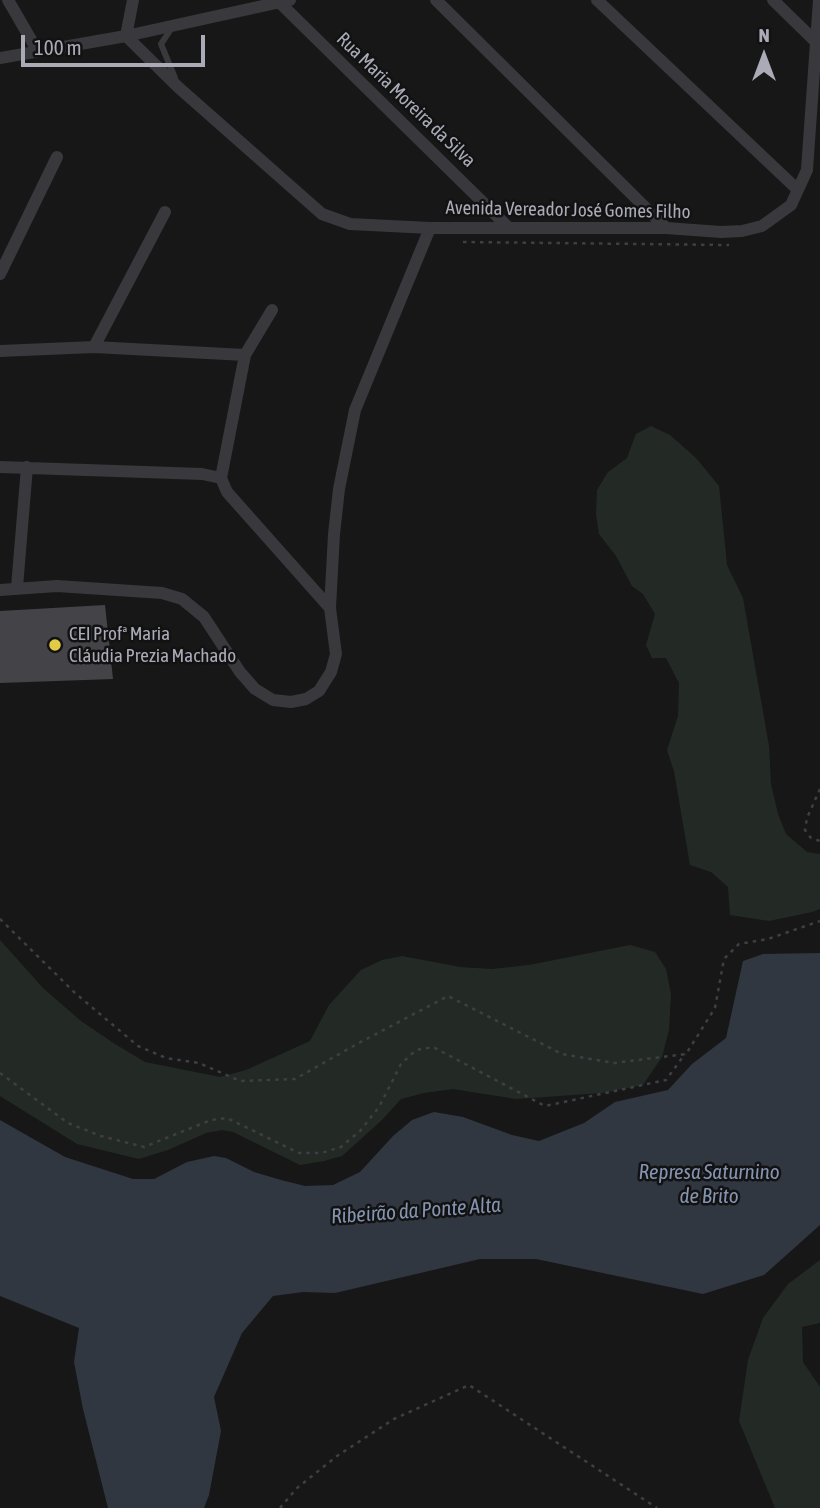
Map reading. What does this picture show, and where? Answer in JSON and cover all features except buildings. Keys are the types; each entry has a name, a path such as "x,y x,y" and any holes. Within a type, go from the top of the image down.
{"street":[{"path":"8,0 37,50"},
{"path":"126,36 133,0"},
{"path":"436,0 666,228"},
{"path":"597,0 797,190"},
{"path":"773,0 817,43"},
{"name":"Avenida Vereador José Gomes Filho","path":"126,36 178,87 322,214 350,224 430,228 666,228 721,233 762,226 791,205 807,170 819,0"},
{"path":"0,58 126,36 282,1"},
{"name":"Rua Maria Moreira da Silva","path":"282,1 509,228"},
{"path":"0,274 57,158"},
{"path":"94,347 165,212"},
{"path":"0,590 57,586 162,593 182,599 204,617 240,672 255,689 273,700 291,702 306,699 319,691 331,672 336,653 330,608 339,488 355,410 430,228"},
{"path":"272,310 245,355 221,478 227,492 330,608"},
{"path":"0,351 94,347 245,355"},
{"path":"0,467 202,474 221,478"},
{"path":"17,587 27,467"}],"lane":[{"name":"Avenida Vereador José Gomes Filho","path":"173,26 160,44 178,87"}],"path":[{"path":"820,789 804,830 811,838 820,841"},
{"path":"0,919 75,993 138,1046 166,1058 199,1063 240,1081 295,1079 448,996 562,1054 614,1063 686,1054"},
{"path":"0,1073 68,1123 101,1136 144,1147 211,1120 227,1118 299,1153 321,1153 341,1147 360,1131 379,1107 401,1064 416,1050 433,1047 545,1106 666,1080 715,1008 724,958 739,944 768,939 820,921"},
{"path":"280,1508 297,1488 337,1456 394,1419 469,1385 657,1508"}],"shaded area":[{"path":"651,426 670,435 696,458 719,486 727,565 743,598 769,746 771,784 778,814 786,834 807,852 820,854 820,909 812,912 769,921 730,915 728,887 711,872 690,865 674,771 667,750 678,716 679,683 666,658 652,658 646,645 655,614 643,594 632,586 616,556 599,534 596,514 597,490 608,472 627,458 636,434"},
{"path":"0,940 43,988 81,1021 115,1044 145,1062 220,1077 246,1070 310,1041 329,1005 361,970 382,960 402,956 460,967 492,969 529,965 630,945 655,952 666,969 671,994 669,1030 662,1057 643,1085 602,1093 516,1099 453,1089 424,1093 401,1099 342,1156 300,1165 233,1132 222,1130 206,1133 168,1150 139,1159 77,1144 0,1096"},
{"path":"820,1260 820,1323 802,1327 803,1362 820,1387 820,1508 775,1508 739,1421 748,1360 763,1318 788,1284"}],"water":[{"name":"Represa Saturnino de Brito","path":"820,953 820,1225 764,1275 703,1294 536,1259 480,1259 335,1293 303,1292 273,1296 242,1333 214,1397 221,1431 204,1508 108,1508 74,1362 79,1328 0,1296 0,1120 65,1157 133,1179 154,1179 187,1162 214,1156 226,1158 254,1172 305,1186 333,1185 360,1172 393,1136 412,1120 434,1112 463,1117 512,1135 539,1141 584,1123 615,1102 668,1090 692,1064 726,1038 743,961 763,954"}],"place":[{"name":"CEI Profª Maria Cláudia Prezia Machado","path":"55,645"}],"water label":[{"name":"Ribeirão da Ponte Alta","path":"416,1211"}]}
